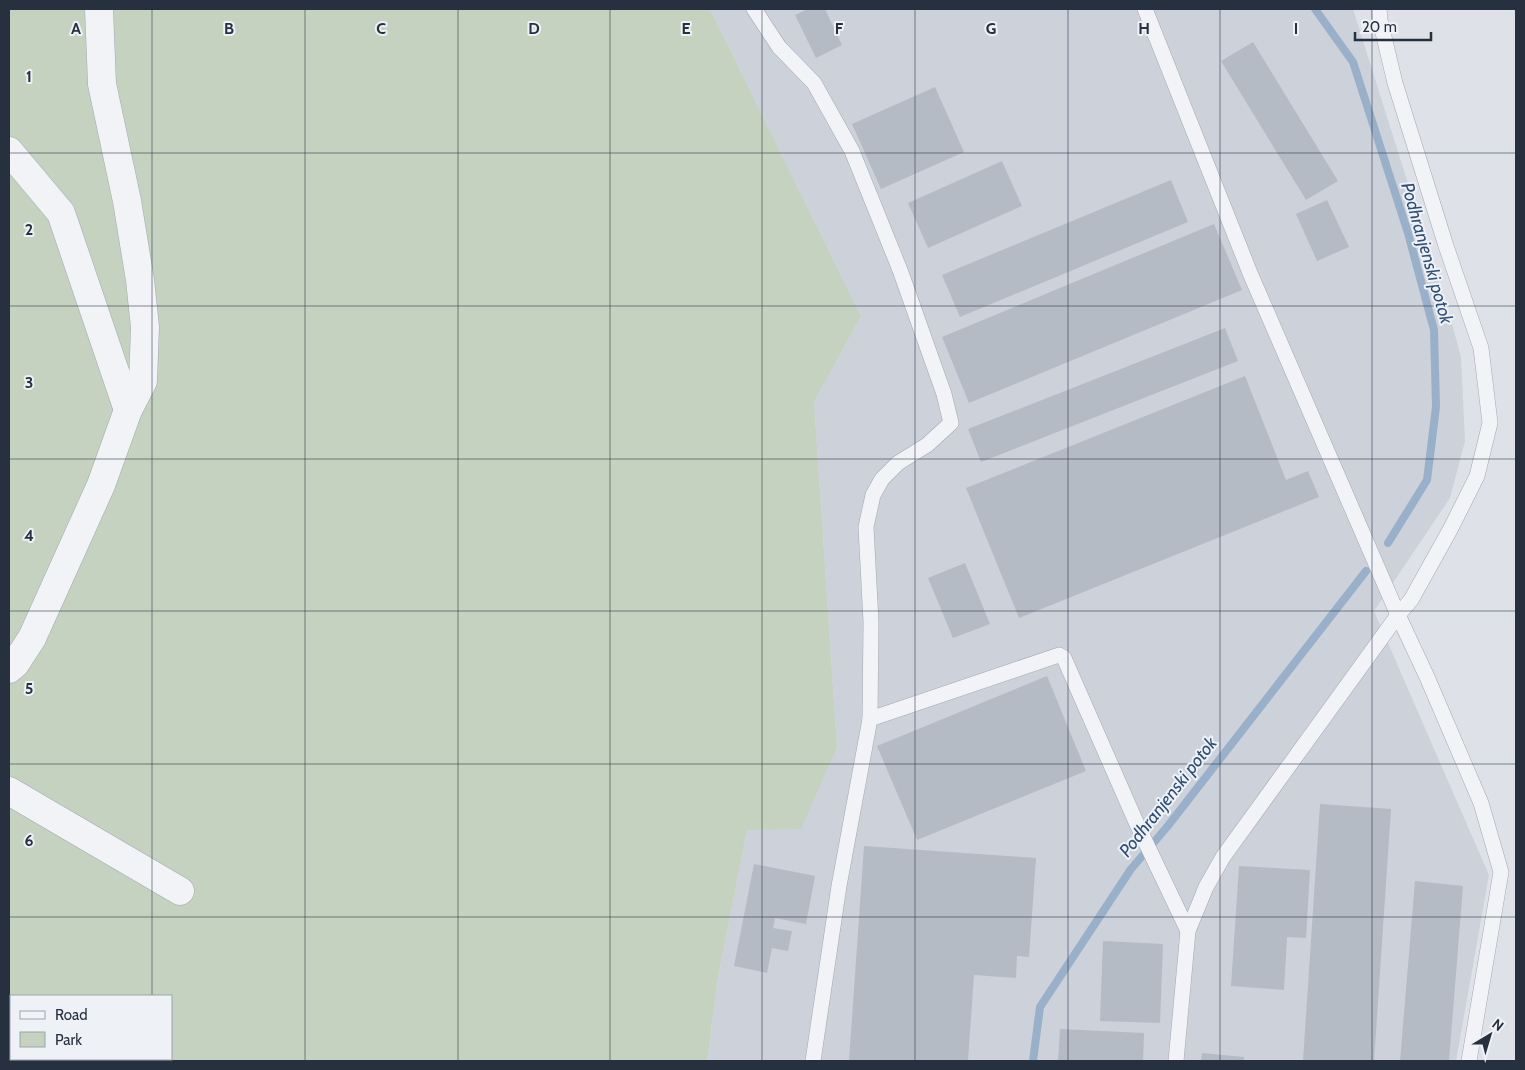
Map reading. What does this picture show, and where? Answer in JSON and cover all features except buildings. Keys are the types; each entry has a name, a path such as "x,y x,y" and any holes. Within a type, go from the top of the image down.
{"street":[{"path":"9,669 15,664 32,638 101,485 128,410 143,382 144,327 140,280 127,201 102,84 99,9"},
{"path":"9,151 61,213 128,410"},
{"path":"9,791 180,891"}],"lane":[{"path":"754,9 779,47 814,83 852,151 900,270 944,394 951,423 927,445 898,463 882,479 873,495 866,527 871,622 870,719 838,886 812,1061"},
{"path":"1145,9 1250,273 1481,803 1501,872 1469,1061"},
{"path":"1176,1061 1188,931 1206,887 1223,857 1398,615 1411,600 1477,476 1490,423 1481,348 1446,246 1395,83 1379,9"},
{"path":"870,719 1059,655 1064,658 1136,822 1188,931"}],"shaded area":[{"path":"710,9 1353,9 1461,357 1465,441 1450,498 1374,611 1489,875 1456,1061 707,1061 718,977 747,830 837,747 814,402 861,316"}],"green space":[{"path":"9,9 710,9 861,316 814,402 837,747 801,829 747,830 718,977 707,1061 9,1061"}],"waterway":[{"name":"Podhranjenski potok","path":"1315,9 1353,62 1408,233 1434,330 1436,407 1427,480 1388,543"},
{"name":"Podhranjenski potok","path":"1033,1061 1040,1007 1131,869 1167,827 1366,571"}]}
